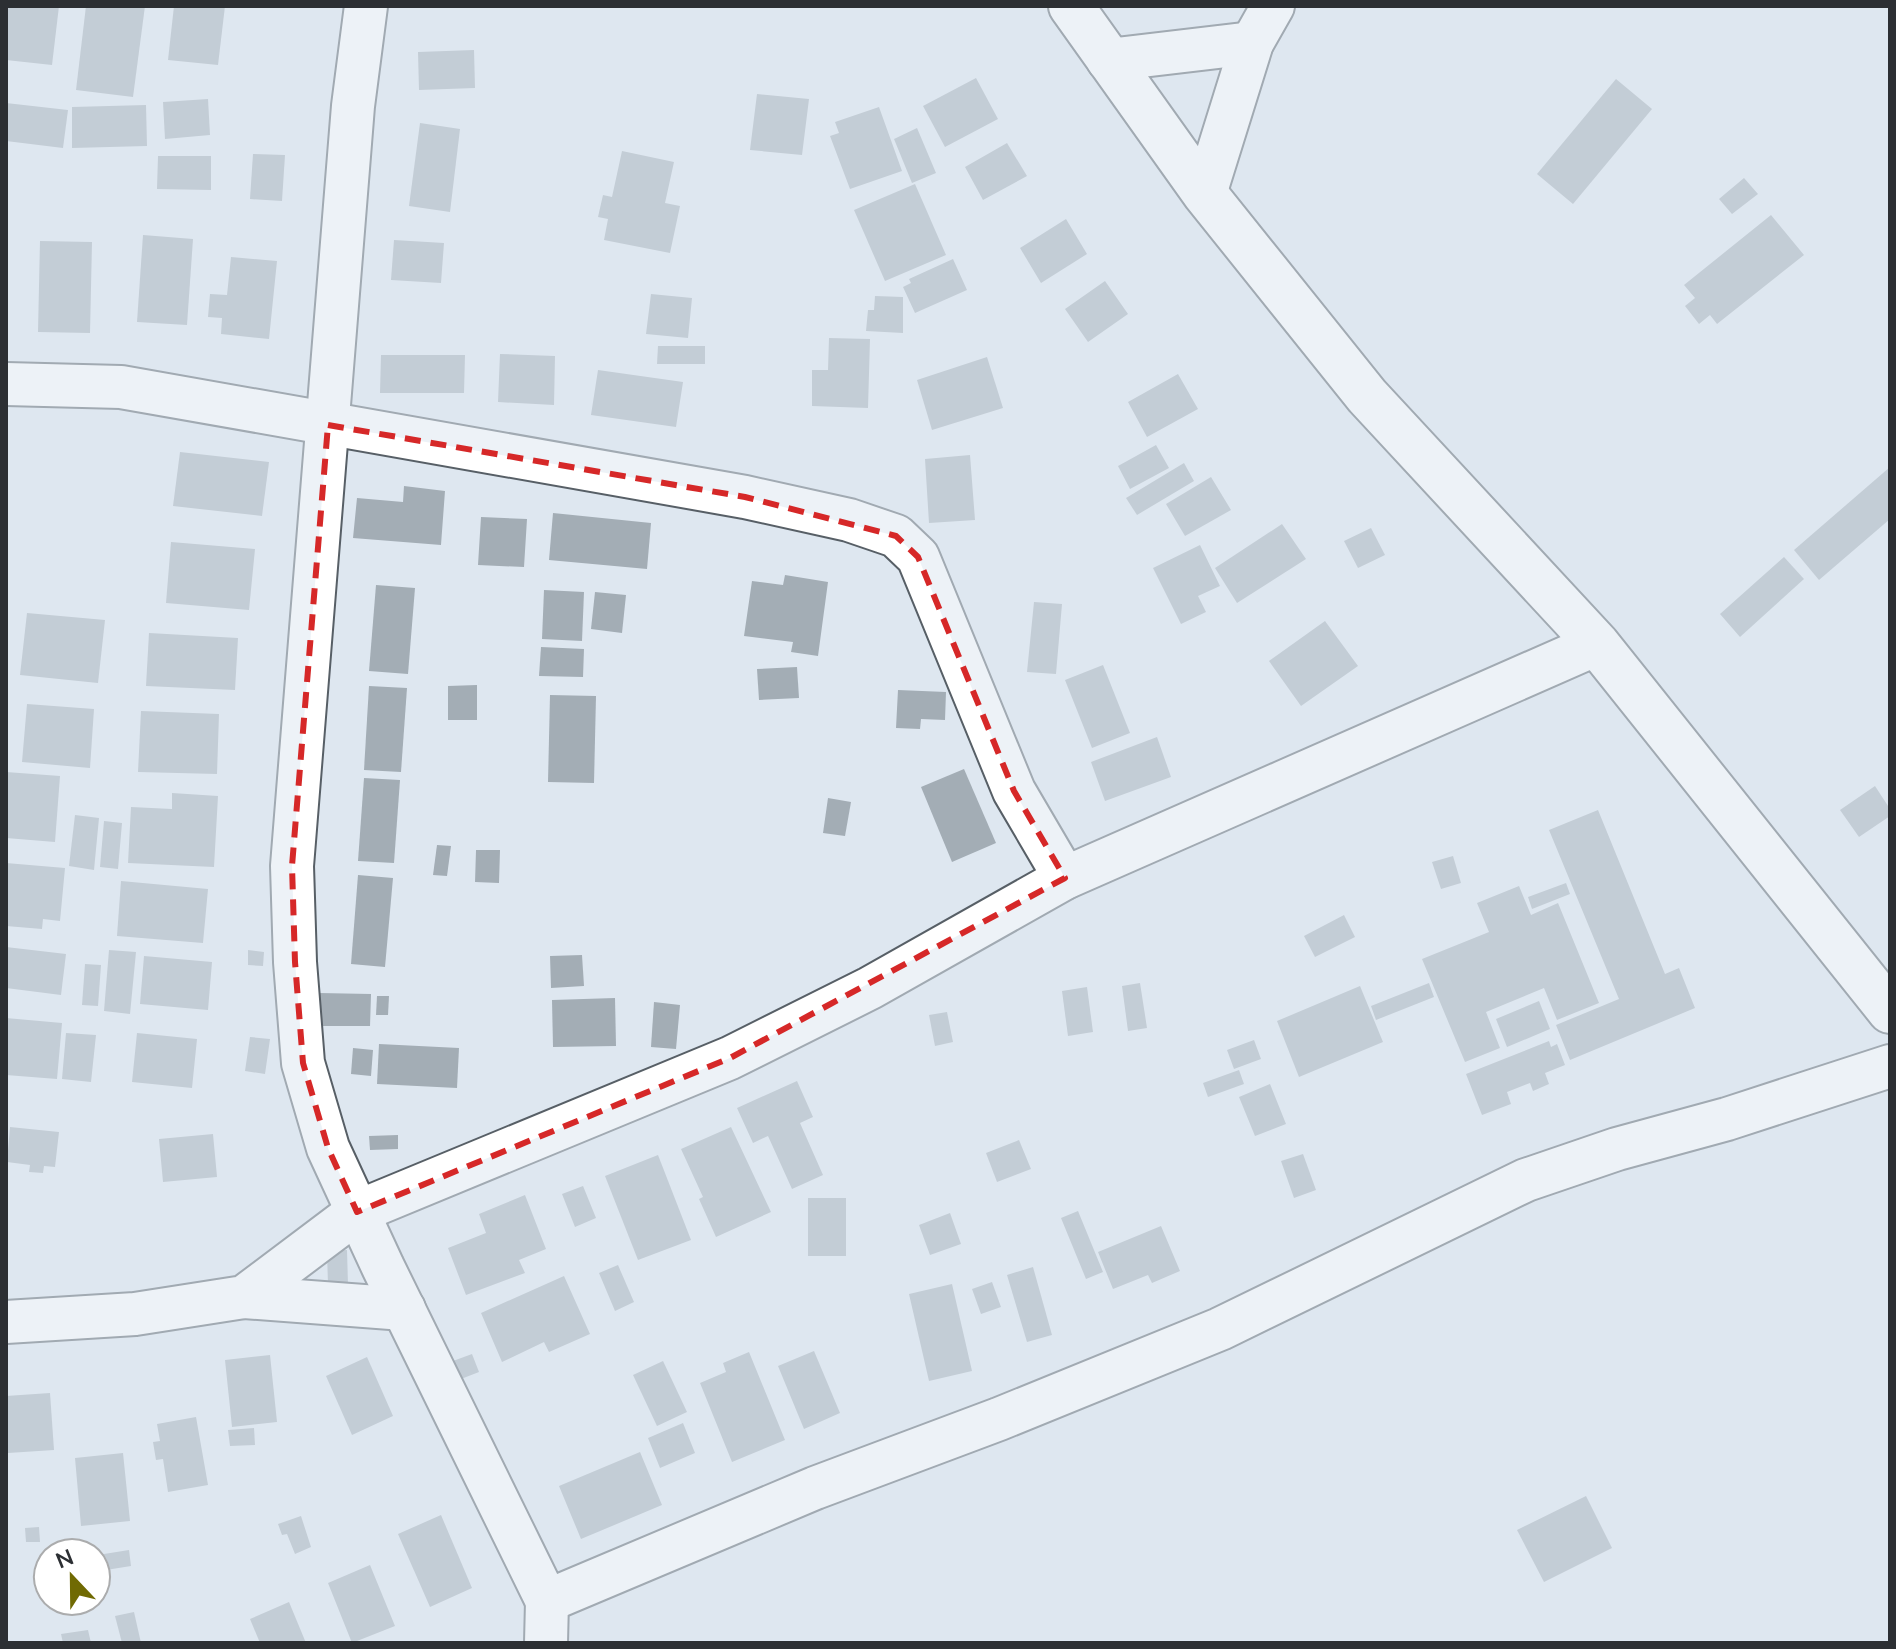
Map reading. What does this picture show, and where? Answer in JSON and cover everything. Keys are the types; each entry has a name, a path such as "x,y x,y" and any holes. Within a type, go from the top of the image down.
{"street":[{"path":"366,6 353,106 292,866 303,1063 328,1148 357,1212 547,1601 546,1643"},
{"path":"1071,6 1205,194 1367,396 1597,644 1890,1011"},
{"path":"1205,194 1252,43 1273,6"},
{"path":"1108,60 1252,43"},
{"path":"6,384 121,387 745,497 849,520 896,536 918,557 1014,791 1065,878"},
{"path":"244,1297 357,1212 730,1058 870,988 1065,878 1597,644"},
{"path":"547,1601 815,1488 999,1419 1220,1329 1526,1180 1890,1066"},
{"path":"6,1322 135,1314 244,1297 404,1309"}],"highlighted area":[{"path":"328,425 745,497 896,536 918,557 1014,791 1065,878 730,1058 357,1212 328,1148 303,1063 295,962 292,866"}],"building":[{"path":"8,6 59,6 52,65 6,60"},
{"path":"86,6 145,6 133,97 76,90"},
{"path":"174,6 225,6 218,65 168,60"},
{"path":"474,50 475,88 419,90 418,52"},
{"path":"976,78 998,119 945,147 923,106"},
{"path":"1616,79 1652,109 1573,204 1537,174"},
{"path":"757,94 809,99 802,155 750,150"},
{"path":"208,99 210,135 165,139 163,102"},
{"path":"6,103 68,110 63,148 6,141"},
{"path":"146,105 147,146 72,148 72,107"},
{"path":"879,107 902,171 850,189 830,136 839,133 835,122"},
{"path":"420,123 460,129 450,212 409,206"},
{"path":"917,128 936,173 912,183 894,139"},
{"path":"1007,143 1027,176 983,200 965,167"},
{"path":"622,151 674,162 665,203 680,206 670,253 604,240 608,219 598,217 603,195 612,197"},
{"path":"253,154 285,155 282,201 250,199"},
{"path":"158,156 211,156 211,190 157,189"},
{"path":"1744,178 1758,194 1732,214 1719,199"},
{"path":"915,184 946,255 885,281 854,210"},
{"path":"1771,215 1804,255 1717,324 1710,315 1699,324 1685,306 1695,298 1684,285"},
{"path":"1066,219 1087,254 1041,283 1020,248"},
{"path":"143,235 193,239 187,325 137,322"},
{"path":"394,240 444,243 441,283 391,280"},
{"path":"40,241 92,242 90,333 38,332"},
{"path":"231,257 277,261 269,339 221,334 222,318 208,317 210,294 227,295"},
{"path":"953,259 967,290 915,313 903,287 911,283 909,279"},
{"path":"1105,281 1128,314 1088,342 1065,309"},
{"path":"651,294 692,298 688,338 646,334"},
{"path":"875,296 903,297 903,333 866,331 868,310 874,310"},
{"path":"829,338 870,339 868,408 812,406 812,370 828,370"},
{"path":"658,346 705,346 705,364 657,364"},
{"path":"500,354 555,356 554,405 498,402"},
{"path":"381,355 465,355 464,393 380,393"},
{"path":"987,357 1003,408 932,430 917,380"},
{"path":"598,370 683,382 676,427 591,415"},
{"path":"1178,374 1198,409 1147,437 1128,402"},
{"path":"1156,445 1169,468 1130,489 1118,466"},
{"path":"180,452 269,462 262,516 173,506"},
{"path":"970,455 975,520 929,523 925,459"},
{"path":"1184,463 1194,481 1137,515 1126,498"},
{"path":"1890,467 1890,519 1819,580 1794,550"},
{"path":"1211,477 1231,510 1185,536 1166,504"},
{"path":"404,486 445,491 441,545 353,538 357,498 403,502"},
{"path":"553,513 651,523 647,569 549,560"},
{"path":"481,517 527,519 524,567 478,565"},
{"path":"1282,524 1306,559 1237,603 1215,568"},
{"path":"1371,528 1385,555 1358,568 1344,541"},
{"path":"171,542 255,549 249,610 166,603"},
{"path":"1200,545 1220,586 1198,596 1206,612 1181,624 1153,568"},
{"path":"1784,557 1804,579 1740,637 1720,614"},
{"path":"785,575 828,582 818,656 791,652 793,642 744,636 752,581 783,585"},
{"path":"376,585 415,588 408,674 369,671"},
{"path":"544,590 584,592 582,641 542,639"},
{"path":"595,592 626,595 622,633 591,629"},
{"path":"1034,602 1062,604 1056,674 1027,672"},
{"path":"27,613 105,620 98,683 20,675"},
{"path":"1325,621 1358,666 1301,706 1269,661"},
{"path":"149,633 238,638 235,690 146,686"},
{"path":"541,647 584,649 583,677 539,676"},
{"path":"1103,665 1130,733 1092,748 1065,680"},
{"path":"797,667 799,698 759,700 757,669"},
{"path":"477,685 477,720 448,720 448,686"},
{"path":"369,686 407,688 401,772 364,770"},
{"path":"898,690 946,692 945,720 921,719 920,729 896,728"},
{"path":"550,695 596,696 594,783 548,782"},
{"path":"27,704 94,709 90,768 22,762"},
{"path":"141,711 219,714 217,774 138,772"},
{"path":"1157,737 1171,777 1105,801 1091,762"},
{"path":"964,769 996,843 952,862 921,787"},
{"path":"6,772 60,776 55,842 6,838"},
{"path":"364,778 400,780 394,863 358,861"},
{"path":"1875,786 1890,809 1890,816 1859,837 1840,810"},
{"path":"172,793 218,796 214,867 128,863 131,807 172,809"},
{"path":"828,798 851,802 845,836 823,833"},
{"path":"1598,810 1665,974 1679,968 1695,1008 1570,1060 1556,1025 1619,999 1549,830"},
{"path":"75,815 99,818 94,870 69,866"},
{"path":"104,821 122,823 118,869 100,867"},
{"path":"437,845 451,846 447,876 433,875"},
{"path":"476,850 500,850 499,883 475,882"},
{"path":"1453,856 1461,883 1441,889 1432,862"},
{"path":"6,863 65,868 60,921 43,919 42,929 6,926"},
{"path":"358,875 393,878 385,967 351,964"},
{"path":"121,881 208,889 203,943 117,936"},
{"path":"1566,883 1570,894 1532,909 1528,897"},
{"path":"1519,886 1531,915 1558,903 1599,1003 1557,1020 1544,988 1486,1012 1500,1048 1465,1062 1422,959 1489,932 1477,903"},
{"path":"1344,915 1355,937 1315,957 1304,936"},
{"path":"6,947 66,954 61,995 6,988"},
{"path":"109,950 136,952 130,1014 104,1011"},
{"path":"248,950 264,952 263,966 248,965"},
{"path":"582,955 584,986 551,988 550,956"},
{"path":"144,956 212,962 208,1010 140,1004"},
{"path":"85,964 101,965 98,1006 82,1005"},
{"path":"1140,983 1147,1028 1128,1031 1122,986"},
{"path":"1429,983 1434,997 1376,1020 1371,1006"},
{"path":"1360,986 1383,1042 1299,1077 1277,1021"},
{"path":"1087,987 1093,1032 1068,1036 1062,991"},
{"path":"319,993 371,994 370,1026 319,1026"},
{"path":"377,996 389,996 388,1015 376,1015"},
{"path":"615,998 616,1046 553,1047 552,1000"},
{"path":"1539,1001 1550,1029 1507,1047 1496,1019"},
{"path":"654,1002 680,1005 676,1049 651,1047"},
{"path":"947,1012 953,1042 935,1046 929,1015"},
{"path":"6,1018 62,1023 57,1079 6,1075"},
{"path":"66,1033 96,1035 91,1082 62,1079"},
{"path":"137,1033 197,1039 192,1088 132,1082"},
{"path":"250,1037 270,1039 265,1074 245,1071"},
{"path":"1254,1040 1261,1059 1234,1069 1227,1050"},
{"path":"1549,1041 1551,1047 1557,1044 1565,1065 1545,1073 1549,1084 1533,1091 1530,1083 1507,1092 1511,1104 1482,1115 1466,1074"},
{"path":"379,1044 459,1048 457,1088 377,1084"},
{"path":"353,1048 373,1050 371,1076 351,1074"},
{"path":"1239,1070 1244,1084 1208,1097 1203,1083"},
{"path":"797,1081 813,1117 800,1123 823,1175 792,1189 768,1136 753,1143 737,1108"},
{"path":"1270,1084 1286,1124 1255,1136 1239,1097"},
{"path":"10,1127 59,1132 55,1167 44,1166 43,1173 29,1172 30,1165 7,1162"},
{"path":"731,1127 771,1212 716,1237 699,1199 703,1197 681,1149"},
{"path":"213,1134 217,1177 163,1182 159,1139"},
{"path":"398,1135 398,1149 370,1150 369,1136"},
{"path":"1019,1140 1031,1169 997,1182 986,1153"},
{"path":"1303,1154 1316,1190 1294,1198 1281,1161"},
{"path":"658,1155 691,1240 638,1260 605,1176"},
{"path":"583,1186 596,1218 575,1227 562,1194"},
{"path":"525,1195 546,1249 519,1260 525,1273 466,1295 448,1248 486,1233 479,1214"},
{"path":"808,1198 846,1198 846,1256 808,1256"},
{"path":"1078,1211 1103,1272 1086,1279 1061,1218"},
{"path":"950,1213 961,1244 930,1255 919,1225"},
{"path":"1161,1226 1180,1271 1152,1283 1148,1275 1113,1289 1098,1252"},
{"path":"347,1250 348,1285 328,1285 327,1251"},
{"path":"618,1265 634,1302 615,1311 599,1273"},
{"path":"1033,1267 1052,1335 1027,1342 1007,1275"},
{"path":"564,1276 590,1334 549,1352 544,1342 502,1362 481,1313"},
{"path":"992,1282 1001,1307 981,1314 972,1289"},
{"path":"952,1284 972,1371 929,1381 909,1294"},
{"path":"814,1351 840,1413 804,1429 778,1366"},
{"path":"749,1352 785,1440 732,1462 700,1383 726,1372 723,1363"},
{"path":"472,1354 479,1372 461,1379 453,1361"},
{"path":"270,1355 277,1422 232,1427 225,1360"},
{"path":"367,1357 393,1416 352,1435 326,1376"},
{"path":"663,1361 687,1412 657,1426 633,1375"},
{"path":"50,1393 54,1450 8,1453 6,1396"},
{"path":"196,1417 208,1485 168,1492 163,1459 156,1460 153,1442 160,1441 157,1424"},
{"path":"683,1423 695,1453 660,1468 648,1438"},
{"path":"254,1428 255,1445 230,1446 228,1430"},
{"path":"640,1452 662,1505 581,1539 559,1486"},
{"path":"123,1453 130,1521 81,1526 75,1458"},
{"path":"1586,1496 1612,1548 1544,1582 1517,1530"},
{"path":"441,1515 472,1588 430,1607 398,1534"},
{"path":"301,1516 311,1547 295,1554 287,1534 282,1535 278,1524"},
{"path":"39,1527 40,1537 32,1537 32,1542 26,1542 25,1528"},
{"path":"129,1550 131,1566 112,1569 112,1553"},
{"path":"370,1565 395,1626 352,1643 328,1583"},
{"path":"289,1602 306,1643 260,1643 250,1619"},
{"path":"134,1612 141,1643 122,1643 115,1616"},
{"path":"88,1630 91,1643 63,1643 61,1634"}]}
